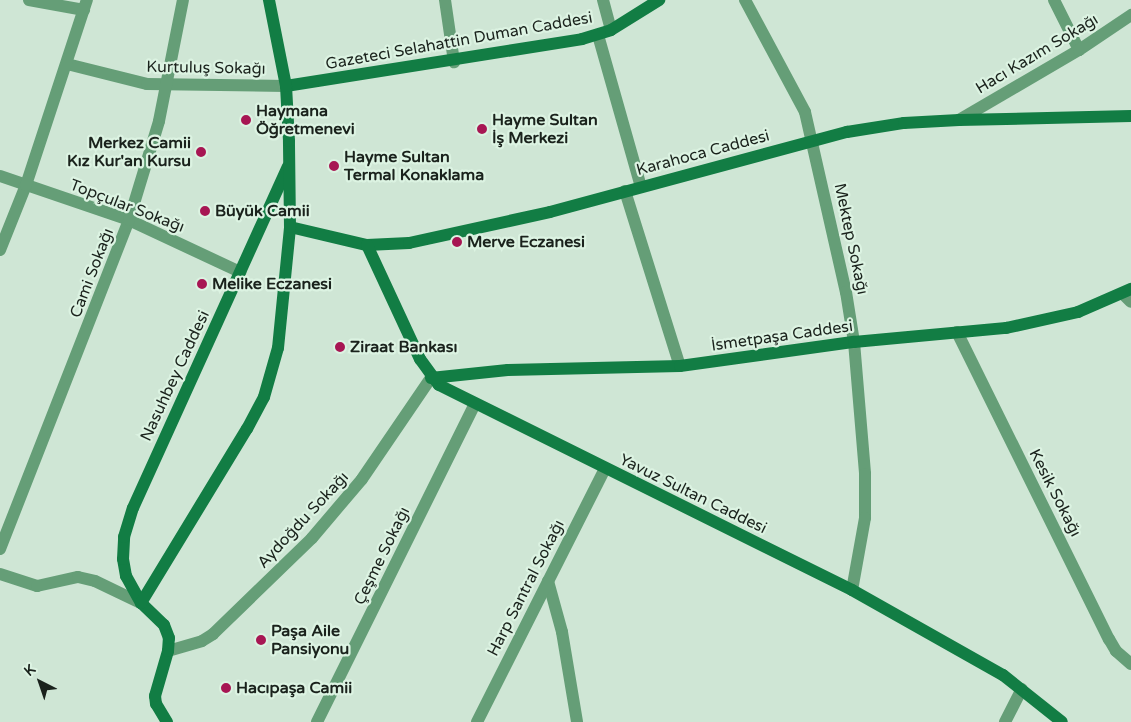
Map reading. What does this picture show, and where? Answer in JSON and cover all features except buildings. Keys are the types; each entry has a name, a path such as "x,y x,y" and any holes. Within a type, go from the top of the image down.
{"street":[{"path":"0,250 26,185 86,5 29,0"},
{"name":"Cami Sokağı","path":"0,549 129,220 168,86 183,0"},
{"path":"0,574 37,586 78,577 95,581 141,603 264,397 278,348 290,227 286,86 269,0"},
{"path":"446,0 454,62"},
{"path":"602,0 611,30"},
{"name":"Gazeteci Selahattin Duman Caddesi","path":"286,86 454,62 598,35 611,30 659,0"},
{"name":"Mektep Sokağı","path":"745,0 796,92 813,140 854,342 866,496 862,541 852,590"},
{"path":"1054,0 1079,50"},
{"name":"Hacı Kazım Sokağı","path":"959,120 1079,50 1131,15"},
{"path":"598,35 641,187"},
{"name":"Kurtuluş Sokağı","path":"67,64 137,83 168,86 286,86"},
{"name":"Karahoca Caddesi","path":"290,227 368,246 409,243 550,212 813,140 904,123 1131,116"},
{"name":"Nasuhbey Caddesi","path":"168,651 169,638 164,626 141,603 126,576 123,559 132,508 289,165"},
{"name":"Topçular Sokağı","path":"0,176 129,220 240,272"},
{"path":"625,191 680,366"},
{"path":"368,246 432,378"},
{"name":"İsmetpaşa Caddesi","path":"432,378 508,370 680,366 854,342 1040,322 1078,312 1128,295"},
{"name":"Kesik Sokağı","path":"957,332 1109,639 1116,651 1131,664"},
{"name":"Yavuz Sultan Caddesi","path":"432,378 475,404 852,590 979,660 1022,689 1062,722"},
{"name":"Aydoğdu Sokağı","path":"168,651 202,641 213,634 312,538 362,479 432,378"},
{"name":"Çeşme Sokağı","path":"318,722 475,404"},
{"name":"Harp Santral Sokağı","path":"477,722 605,469"},
{"path":"548,581 569,666 577,722"},
{"path":"167,722 156,704 155,696 168,651"},
{"path":"1005,722 1022,689"}],"place":[{"name":"Haymana Öğretmenevi","path":"246,120"},
{"name":"Hayme Sultan İş Merkezi","path":"482,129"},
{"name":"Merkez Camii Kız Kur'an Kursu","path":"201,152"},
{"name":"Hayme Sultan Termal Konaklama","path":"334,166"},
{"name":"Büyük Camii","path":"205,211"},
{"name":"Merve Eczanesi","path":"457,242"},
{"name":"Melike Eczanesi","path":"202,284"},
{"name":"Ziraat Bankası","path":"340,347"},
{"name":"Paşa Aile Pansiyonu","path":"261,640"},
{"name":"Hacıpaşa Camii","path":"226,688"}]}
